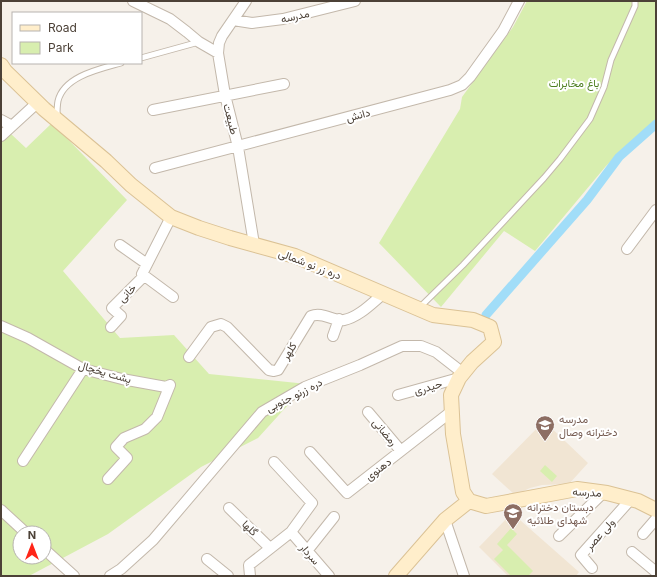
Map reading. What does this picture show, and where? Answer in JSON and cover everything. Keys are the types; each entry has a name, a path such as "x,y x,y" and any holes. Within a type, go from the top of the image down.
{"street":[{"path":"133,1 170,19 199,42 218,53"},
{"name":"طبیعت","path":"246,1 222,36 219,43 218,53 225,95 238,147 254,244"},
{"name":"مدرسه","path":"233,20 252,23 283,19 355,1"},
{"name":"دانش","path":"155,168 450,90 462,85 470,77 503,31 519,1"},
{"name":"دره زر نو شمالی","path":"1,66 37,103 106,161 131,185 171,217 199,228 295,256 433,315 473,320 490,327 494,342 472,362 461,375 451,395 453,434 466,496"},
{"path":"153,110 284,84"},
{"path":"1,136 37,103"},
{"path":"1,120 12,126"},
{"path":"627,249 656,210"},
{"name":"خانی","path":"171,217 142,274 173,298"},
{"path":"120,246 147,264"},
{"name":"خانی","path":"111,327 121,316 112,308 144,276"},
{"path":"333,336 339,320 344,320 354,316 383,294"},
{"name":"کلهر","path":"189,357 211,327 221,324 227,327 269,370 274,371 278,370 311,316 315,314 339,320"},
{"name":"پشت یخچال","path":"1,326 28,338 83,368 122,379 166,387 170,385 157,417 145,429 124,438 116,447 127,458 108,479"},
{"name":"دره زرنو جنوبی","path":"110,576 121,570 152,540 262,412 292,394 305,387 402,346 420,346 436,352 461,375"},
{"path":"23,461 83,368"},
{"name":"حیدری","path":"398,395 461,375"},
{"name":"دهنوی","path":"310,452 347,493 452,411"},
{"name":"رمضانی","path":"368,412 401,451"},
{"path":"250,576 249,566 291,532 312,503 274,462"},
{"name":"مدرسه","path":"466,496 486,506 577,489 604,492 631,500 656,510"},
{"path":"559,536 604,492"},
{"path":"396,576 466,496"},
{"name":"ولی عصر","path":"592,568 581,555 631,500"},
{"name":"گلها","path":"229,508 270,548"},
{"path":"1,510 17,525"},
{"path":"307,551 334,517"},
{"path":"644,534 656,519"},
{"path":"445,520 464,576"},
{"name":"سردار","path":"291,532 329,576"},
{"path":"632,552 656,572"},
{"path":"52,556 74,576"},
{"path":"207,559 228,576"}],"lane":[{"path":"418,309 463,265 544,178 590,119 604,87 611,60 635,6 635,1"},
{"path":"142,58 199,42"},
{"path":"57,120 58,101 67,84 95,70 117,64"}],"shaded area":[{"name":"مدرسه دخترانه وصال","path":"544,421 588,463 569,484 542,485 530,488 515,495 492,474"},
{"name":"دبستان دخترانه شهدای طلائیه","path":"512,513 579,572 576,576 508,576 479,547"}],"green space":[{"name":"باغ مخابرات","path":"527,1 656,1 656,119 606,166 535,251 504,231 441,307 379,243 460,109 462,97 513,27"},
{"path":"52,123 127,200 63,271 120,338 174,335 209,374 307,384 258,438 201,467 108,534 52,564 52,525 12,525 12,565 50,565 29,576 1,576 1,142 11,134 26,148"},
{"path":"545,465 557,476 552,482 540,471"},
{"path":"511,528 517,534 507,545 533,571 528,576 511,576 494,559 503,550 497,544"}],"waterway":[{"path":"486,315 587,200 619,157 656,124"}],"place":[{"name":"مدرسه دخترانه وصال","path":"545,442"},
{"name":"دبستان دخترانه شهدای طلائیه","path":"513,530"}]}
